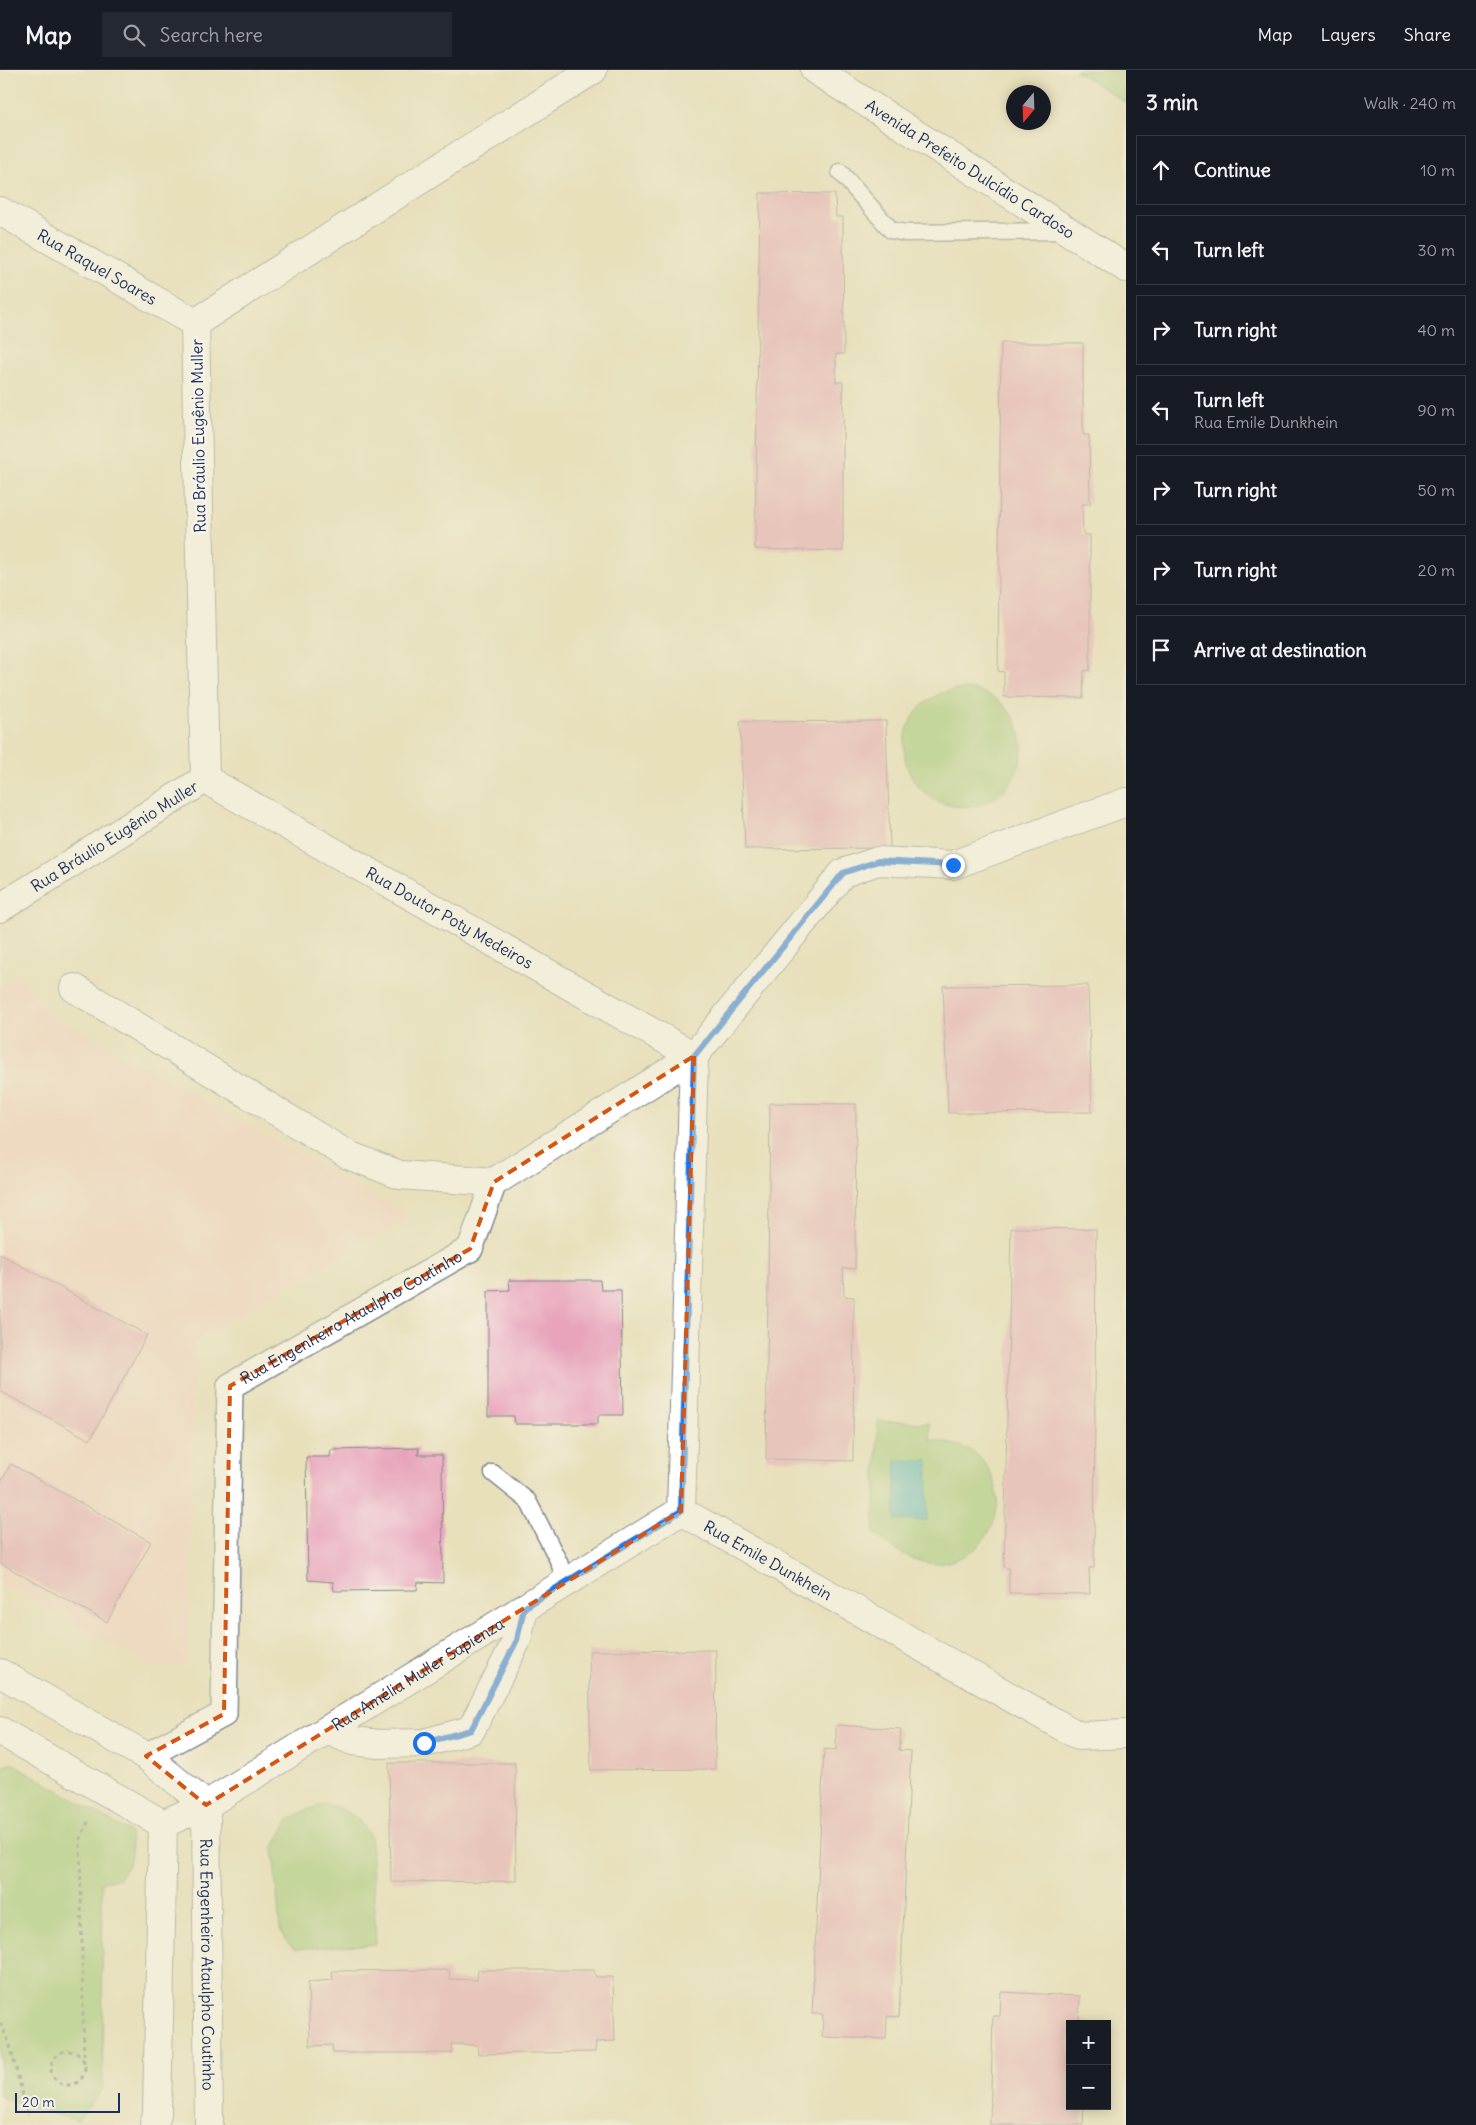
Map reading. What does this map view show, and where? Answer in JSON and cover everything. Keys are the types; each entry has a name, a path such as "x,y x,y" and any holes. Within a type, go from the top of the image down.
{"street":[{"name":"Rua Bráulio Eugênio Muller","path":"0,908 205,779 195,323 593,70"},
{"name":"Avenida Prefeito Dulcídio Cardoso","path":"815,70 1126,268"},
{"name":"Rua Raquel Soares","path":"0,211 195,323"},
{"name":"Rua Doutor Poty Medeiros","path":"205,779 694,1056"},
{"path":"74,988 348,1155 400,1175 494,1182 694,1056 843,873 878,861 953,865 1126,802"},
{"path":"681,1511 694,1056"},
{"name":"Rua Engenheiro Ataulpho Coutinho","path":"146,1756 224,1714 230,1386 470,1250 494,1182"},
{"name":"Rua Amélia Muller Sapienza","path":"162,1824 206,1805 681,1511"},
{"name":"Rua Emile Dunkhein","path":"681,1511 1079,1736 1126,1734"},
{"path":"327,1730 353,1741 379,1744 424,1743 471,1730 517,1640 524,1608"},
{"path":"0,1673 146,1756 206,1805"},
{"path":"0,1731 162,1824 157,2114 154,2125"},
{"name":"Rua Engenheiro Ataulpho Coutinho","path":"206,1805 210,2125"}],"lane":[{"path":"840,172 891,230 905,233 1066,231"},
{"path":"493,1473 528,1501 559,1562 565,1582"}],"path":[{"path":"84,2064 79,2055 74,2052 62,2052 53,2059 50,2070 55,2081 66,2086 81,2080 85,2069 80,1839 90,1818"},
{"path":"0,2023 9,2042 28,2115"}],"highlighted area":[{"path":"694,1056 681,1511 206,1805 146,1756 224,1714 230,1386 470,1249 494,1182"}],"shaded area":[{"path":"21,973 44,1011 405,1213 405,1219 195,1342 188,1665 154,1668 0,1584 0,985"}],"green space":[{"path":"1075,70 1126,70 1126,103"},
{"path":"963,689 985,694 1005,706 1017,726 1022,748 1017,770 1005,790 985,802 963,807 941,802 921,790 909,770 904,748 909,726 921,706 941,694"},
{"path":"878,1421 929,1423 931,1440 968,1449 978,1456 988,1469 995,1483 997,1498 996,1514 991,1528 983,1541 972,1551 950,1562 927,1563 905,1555 874,1533"},
{"path":"12,1763 130,1832 131,1852 129,1862 118,1879 102,1881 103,2089 77,2121 0,2097 0,1768"},
{"path":"324,1804 341,1808 359,1820 371,1837 376,1944 296,1949 289,1944 280,1930 273,1848 288,1821 304,1811"}],"water":[{"path":"896,1460 928,1461 927,1520 895,1520"}],"building":[{"path":"760,193 835,194 836,217 843,217 844,354 836,354 836,382 843,382 843,551 755,549"},
{"path":"1001,343 1083,343 1083,435 1089,435 1090,504 1082,504 1083,534 1090,535 1090,670 1084,671 1083,698 1004,697 1004,672 998,671"},
{"path":"886,721 890,848 745,849 740,722"},
{"path":"1088,985 1092,1112 948,1113 943,986"},
{"path":"770,1103 856,1104 855,1269 843,1268 844,1296 854,1297 853,1461 766,1459"},
{"path":"1011,1228 1096,1229 1094,1568 1089,1568 1090,1594 1009,1593 1009,1568 1004,1567"},
{"path":"0,1254 147,1335 90,1440 0,1391"},
{"path":"509,1280 600,1280 601,1290 621,1290 623,1415 598,1415 598,1424 515,1424 514,1416 488,1416 488,1291 510,1290"},
{"path":"419,1448 418,1455 442,1455 443,1583 418,1582 417,1590 334,1591 333,1582 308,1580 306,1457 330,1457 331,1450"},
{"path":"11,1464 151,1542 107,1622 0,1563 0,1483"},
{"path":"716,1650 715,1769 591,1770 589,1651"},
{"path":"836,1725 901,1729 899,1750 911,1751 899,2017 887,2016 886,2039 822,2037 823,2014 812,2014 824,1749 836,1750"},
{"path":"389,1763 515,1763 516,1881 391,1882"},
{"path":"449,1970 450,1979 477,1980 478,1970 594,1970 596,1977 613,1977 615,2041 596,2042 595,2052 478,2054 477,2045 451,2044 452,2053 333,2053 332,2045 310,2046 308,1982 333,1980 332,1971"},
{"path":"1001,1992 1080,1996 1079,2020 1066,2020 1066,2110 1084,2110 1083,2125 990,2125 993,2016 1000,2016"}],"route":[{"path":"424,1743 471,1730 517,1640 524,1608 681,1511 694,1056 843,873 878,861 953,865"}]}
